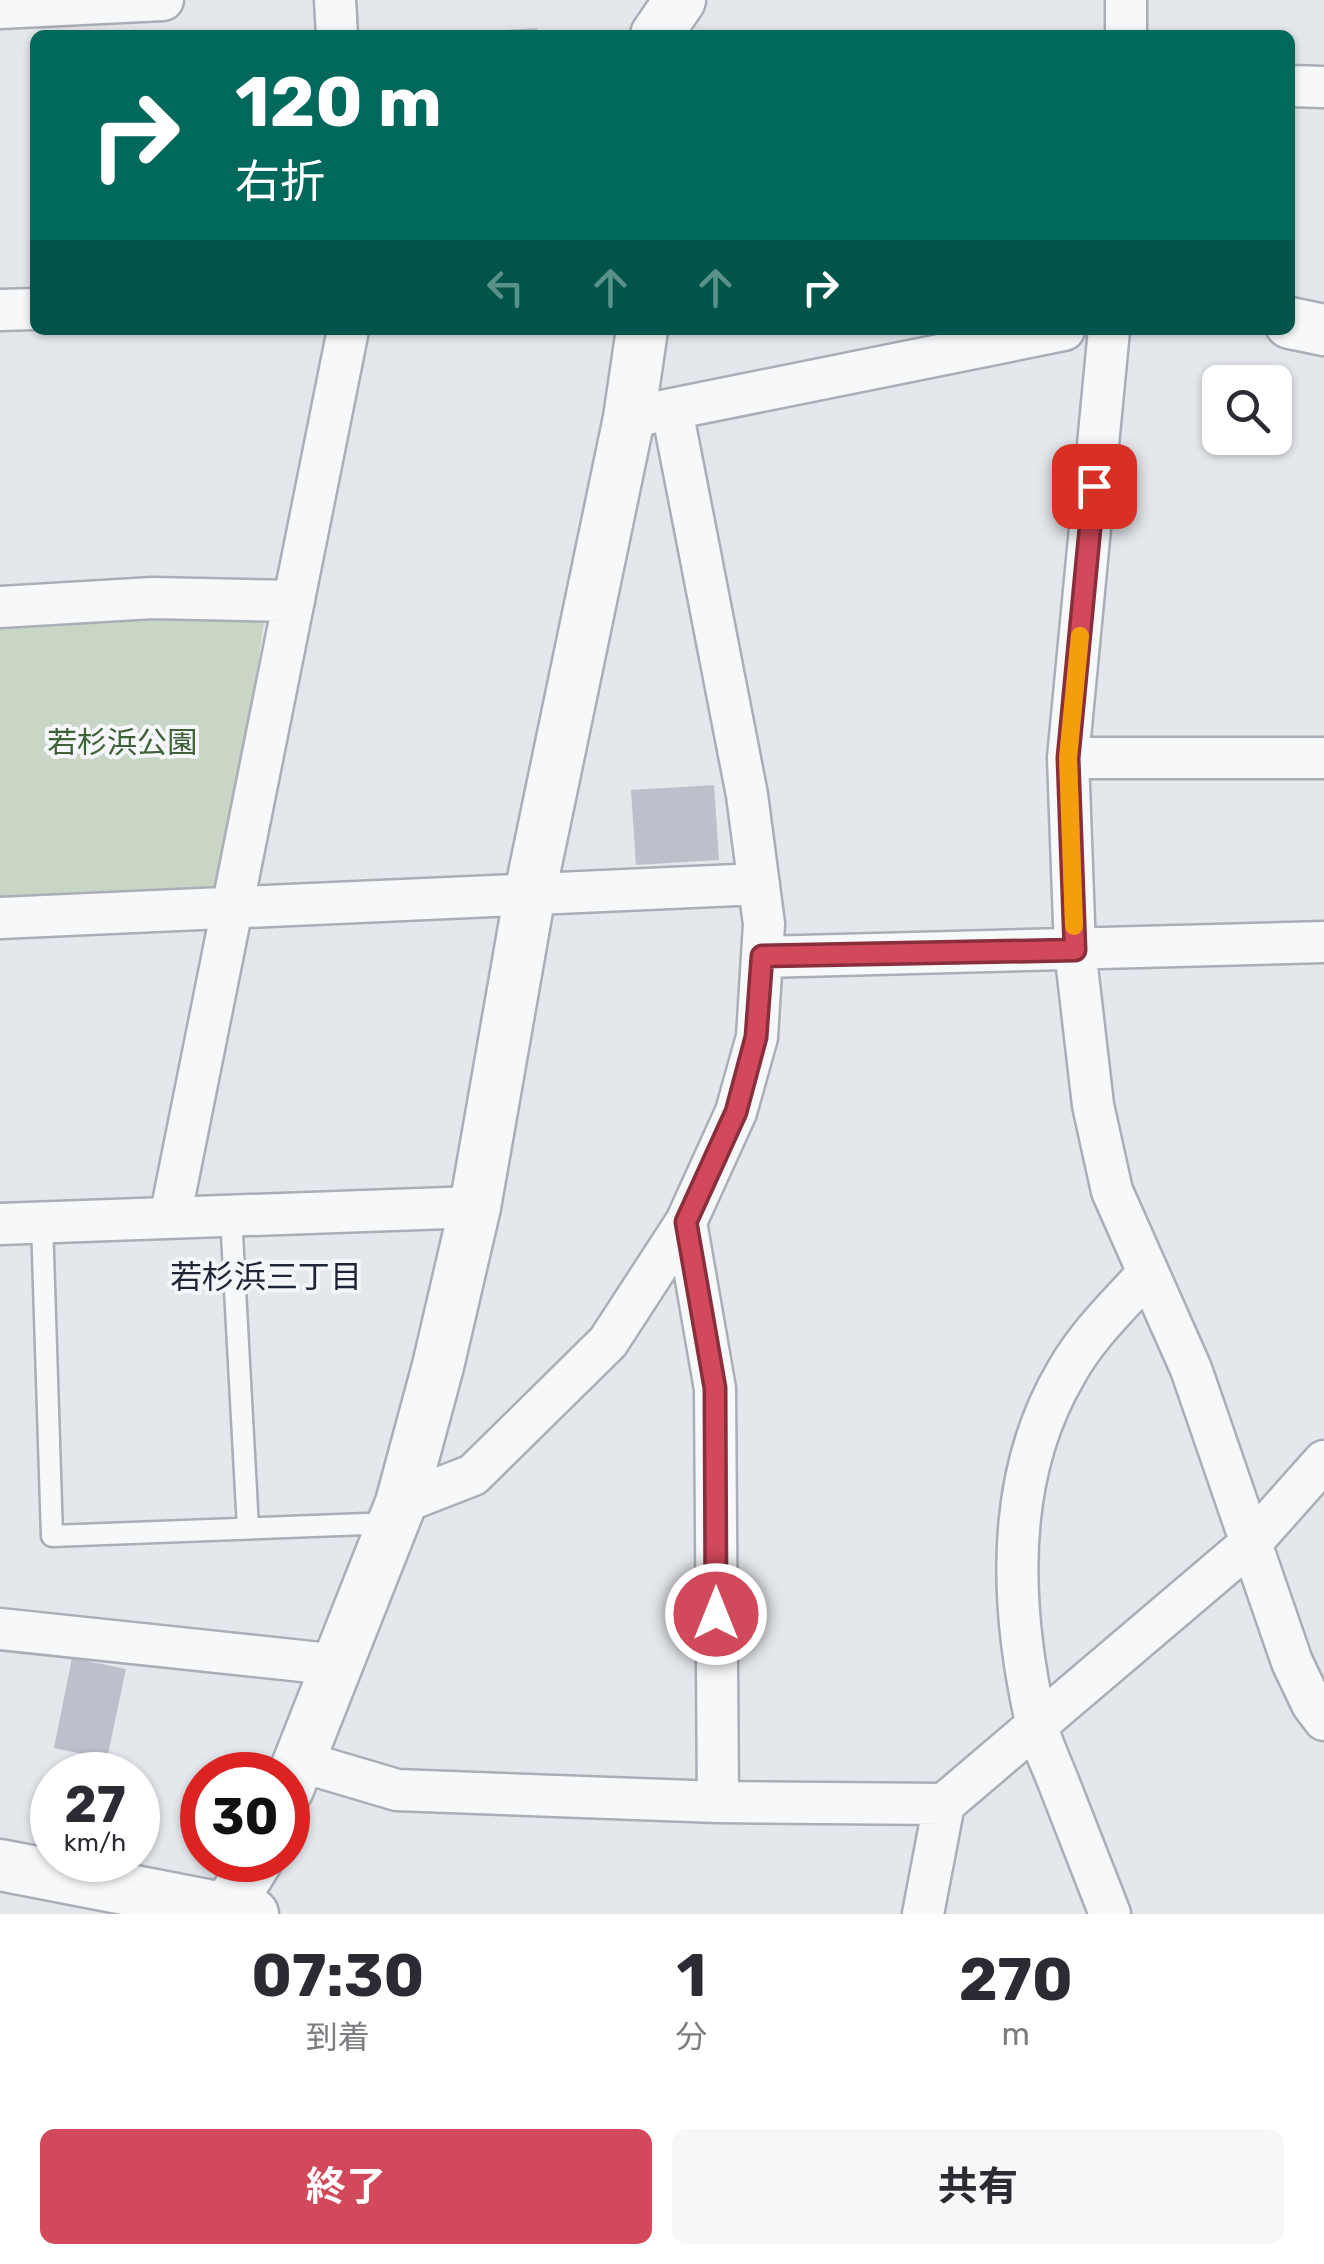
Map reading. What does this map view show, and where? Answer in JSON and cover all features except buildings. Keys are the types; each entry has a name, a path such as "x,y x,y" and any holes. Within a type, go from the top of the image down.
{"street":[{"path":"0,8 163,0"},
{"path":"335,0 337,30"},
{"path":"638,0 640,30"},
{"path":"659,30 680,0"},
{"path":"1126,0 1126,30"},
{"path":"1295,86 1324,87"},
{"path":"0,310 30,309"},
{"path":"1295,324 1324,330"},
{"path":"170,1218 347,335"},
{"path":"397,1513 473,1474 608,1342 686,1222 736,1112 756,1037 764,924 747,795 650,414 642,335"},
{"path":"650,414 1039,335"},
{"path":"1109,335 1068,758 1075,950 1092,1105 1112,1191 1191,1368 1292,1662 1324,1720"},
{"path":"303,1752 397,1513 438,1366 475,1207 530,893 650,414"},
{"path":"0,607 153,598 294,600"},
{"path":"1068,758 1324,758"},
{"path":"0,918 759,884"},
{"path":"762,956 1324,942"},
{"path":"0,1224 475,1207"},
{"path":"686,1222 715,1388 718,1802"},
{"path":"1110,1914 1037,1725 1022,1642 1016,1553 1019,1512 1029,1467 1064,1374 1089,1338 1148,1273"},
{"path":"923,1914 944,1804 1251,1543 1324,1460"},
{"path":"0,1630 339,1664"},
{"path":"310,1777 397,1790 718,1802 944,1804"},
{"path":"0,1865 235,1912 248,1882"}],"lane":[{"path":"231,1216 248,1528"},
{"path":"42,1222 52,1536 248,1528 397,1513"}],"green space":[{"name":"若杉浜公園","path":"265,615 224,895 0,906 0,625"}],"slow traffic":[{"path":"1074,926 1068,758 1080,636"}],"district":[{"name":"若杉浜三丁目","path":"266,1277"}],"route":[{"path":"716,1614 715,1388 686,1222 736,1112 756,1037 762,956 1075,950 1068,758 1094,486"}]}
